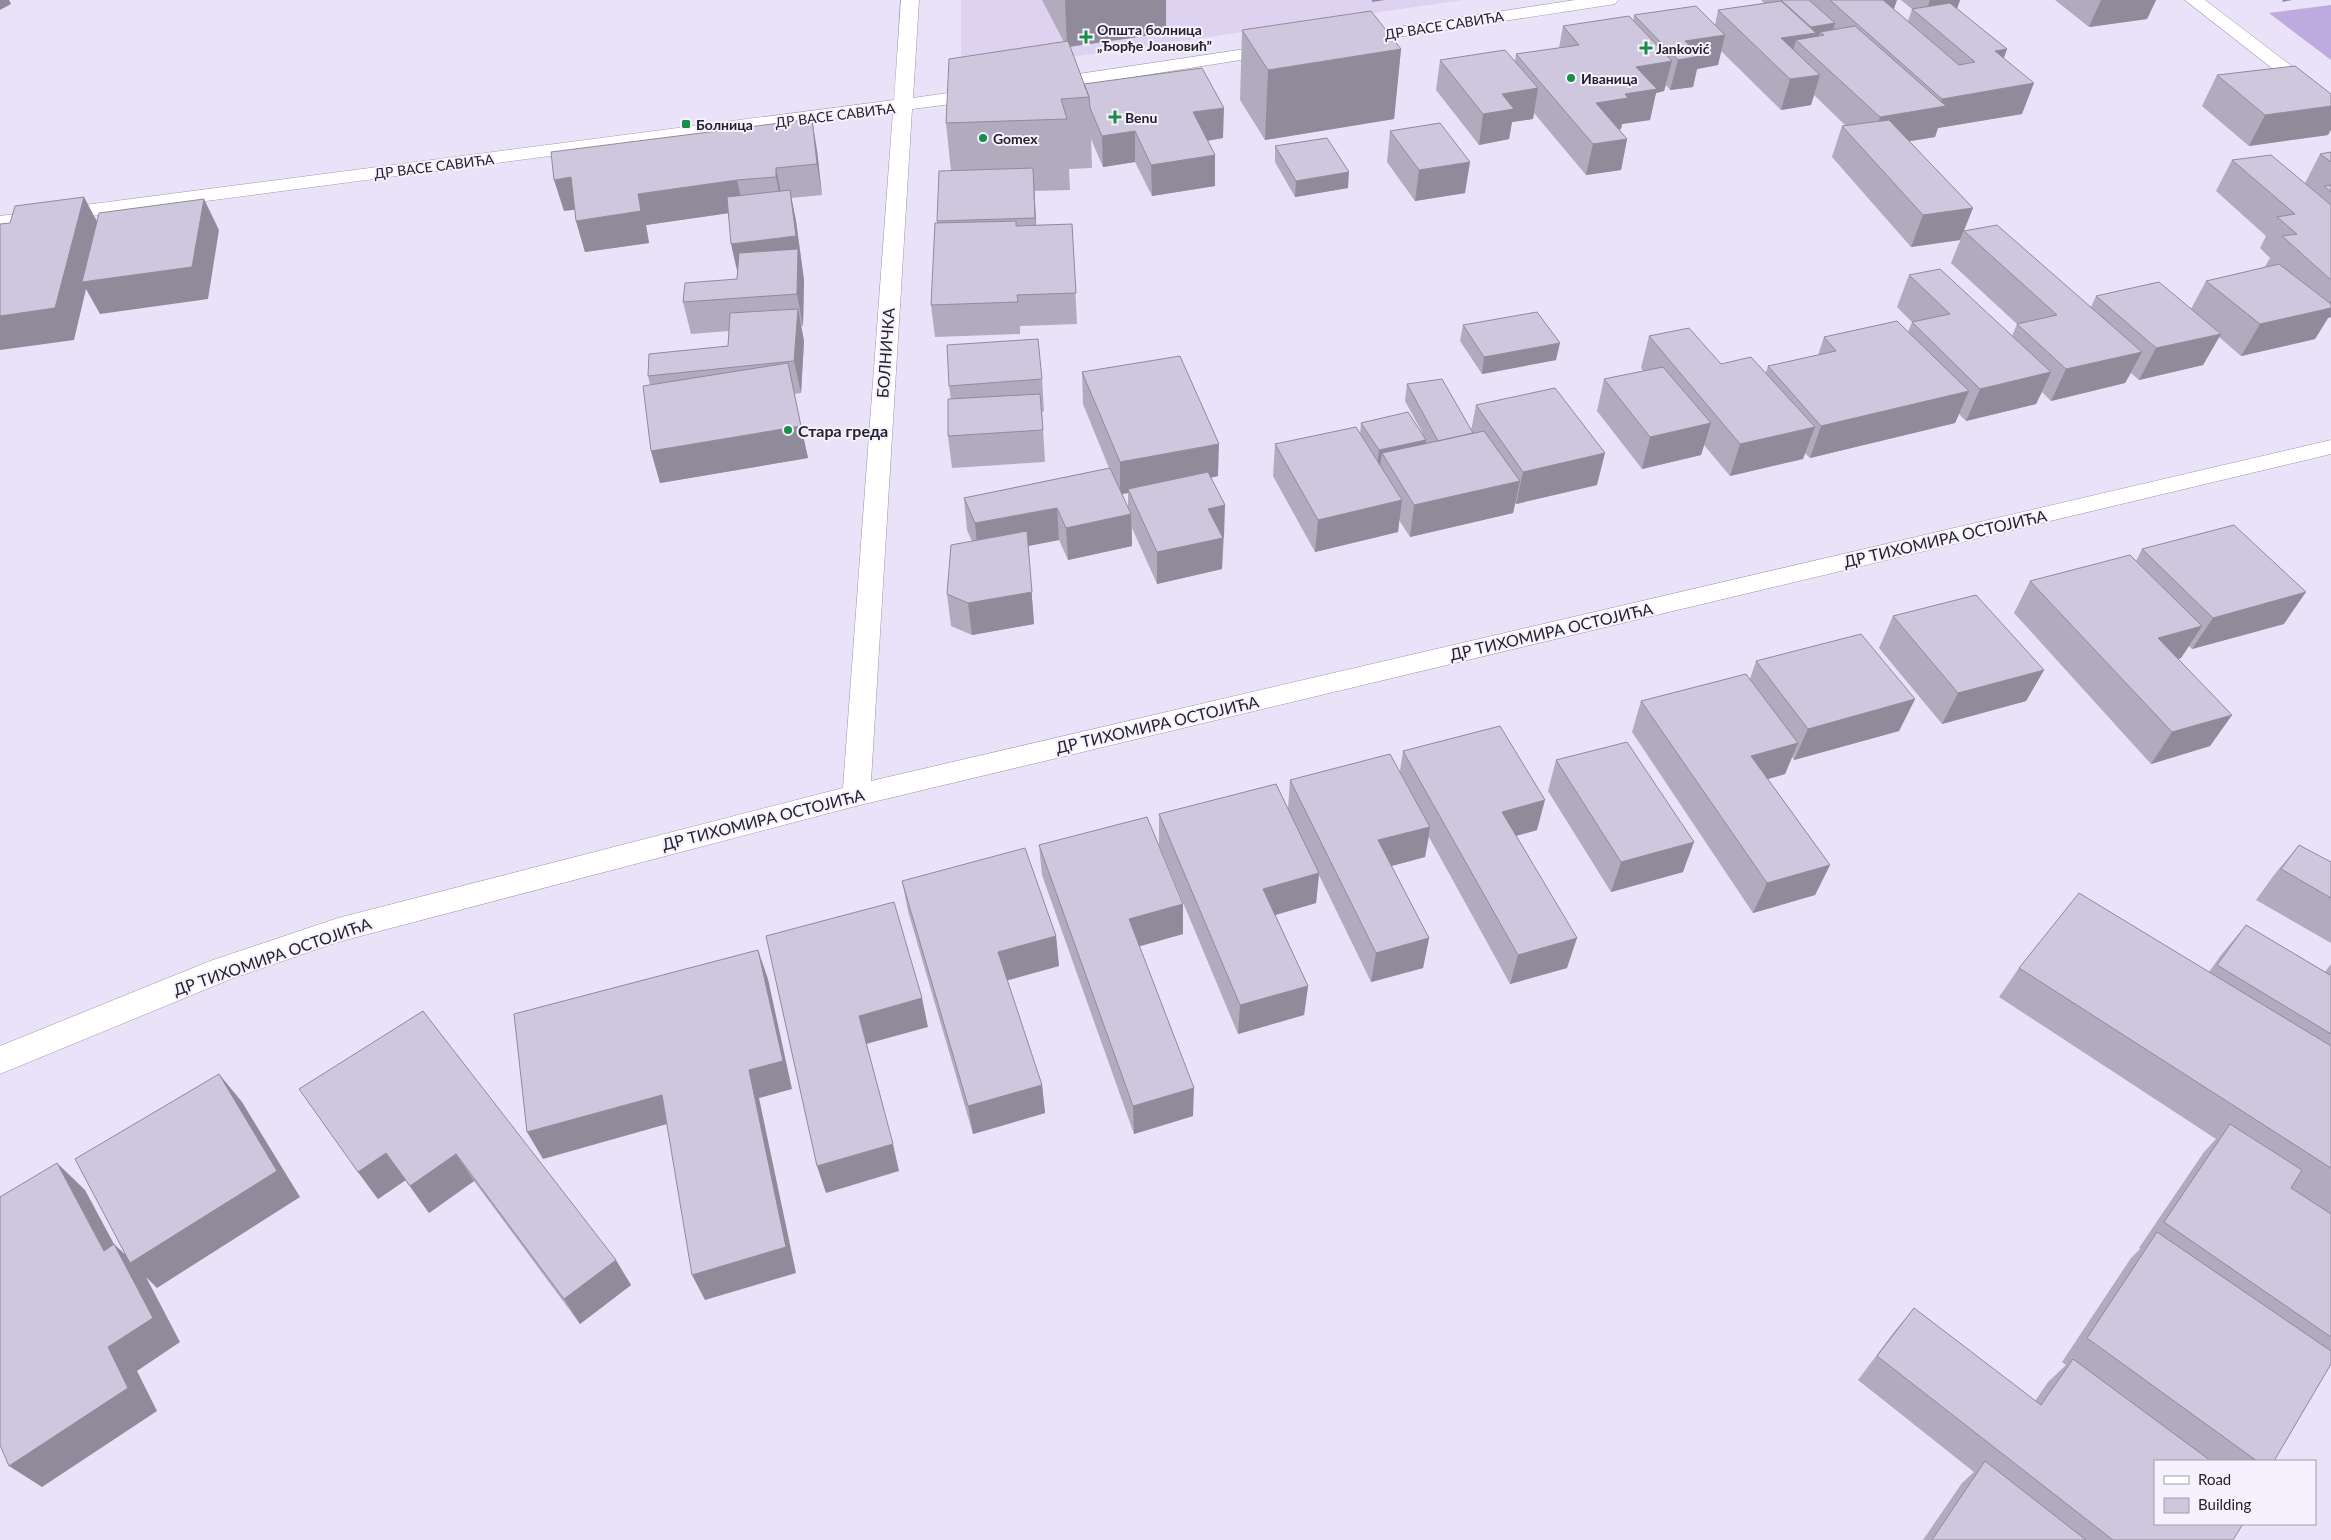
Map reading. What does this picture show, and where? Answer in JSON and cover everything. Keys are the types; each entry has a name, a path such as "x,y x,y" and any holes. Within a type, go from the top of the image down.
{"street":[{"name":"БОЛНИЧКА","path":"856,795 910,0"},
{"name":"ДР ВАСЕ САВИЋА","path":"1334,41 1609,0"},
{"path":"2194,0 2331,105"},
{"path":"1026,88 1298,47"},
{"name":"ДР ВАСЕ САВИЋА","path":"0,222 902,106 996,92"},
{"name":"ДР ТИХОМИРА ОСТОЈИЋА","path":"0,1060 221,970 338,930 856,795 2331,447"}],"shaded area":[{"name":"Општа болница „Ђорђе Јоановић”","path":"961,0 1463,0 961,73"},
{"path":"2331,5 2331,60 2269,13"}],"building":[{"path":"1781,0 1809,0 1835,23 1811,27"},
{"path":"1830,0 1883,0 1959,65 1975,62 1912,9 1950,3 2007,49 1995,51 2034,83 1942,99"},
{"path":"1781,1 1816,33 1781,38 1820,75 1790,79 1718,10"},
{"path":"1696,6 1725,35 1685,41 1700,56 1678,60 1634,15"},
{"path":"1371,11 1401,49 1268,70 1242,30"},
{"path":"1629,16 1672,61 1636,67 1657,89 1625,94 1628,98 1596,103 1627,139 1593,144 1516,54 1579,45 1563,26"},
{"path":"1855,26 1946,106 1880,117 1796,40 1824,35 1820,32"},
{"path":"1068,41 1089,97 1061,99 1067,119 946,123 949,59"},
{"path":"1505,50 1538,88 1502,94 1514,109 1483,114 1440,60"},
{"path":"2295,66 2331,94 2331,106 2265,115 2217,75"},
{"path":"1202,68 1224,108 1193,112 1215,155 1151,165 1135,131 1102,136 1090,108 1089,97 1084,84"},
{"path":"812,119 817,164 776,168 776,177 737,180 638,194 641,211 576,221 571,177 554,180 551,152"},
{"path":"1889,120 1973,208 1923,215 1842,126"},
{"path":"1440,123 1470,162 1419,170 1390,131"},
{"path":"1327,138 1349,172 1296,181 1275,146"},
{"path":"2331,152 2331,162 2320,154"},
{"path":"2271,155 2331,205 2331,280 2282,236 2297,234 2277,217 2295,214 2232,160"},
{"path":"1033,168 1035,218 937,221 939,171"},
{"path":"2331,185 2331,192 2324,186"},
{"path":"790,190 796,236 731,244 727,197"},
{"path":"84,197 55,308 0,316 0,224 10,223 15,206"},
{"path":"204,199 192,267 82,282 99,213"},
{"path":"1016,221 1016,226 1072,224 1076,293 1017,295 1018,302 931,305 935,223"},
{"path":"1997,225 2142,352 2066,369 2017,324 2057,315 1964,231"},
{"path":"798,249 797,294 683,302 685,283 737,279 739,253"},
{"path":"2279,264 2331,304 2331,308 2260,324 2206,281"},
{"path":"1940,269 2051,372 1980,389 1912,322 1950,314 1909,275"},
{"path":"2159,282 2221,334 2156,348 2096,296"},
{"path":"798,309 794,361 648,376 649,354 728,346 730,313"},
{"path":"1537,312 1560,343 1484,357 1463,325"},
{"path":"1897,321 1969,391 1821,426 1768,366 1836,351 1824,337"},
{"path":"1689,328 1721,364 1751,357 1815,427 1740,444 1649,336"},
{"path":"1038,339 1042,379 949,386 947,345"},
{"path":"1180,356 1219,444 1120,462 1082,372"},
{"path":"788,363 801,426 651,451 643,386"},
{"path":"1663,367 1711,423 1650,437 1604,379"},
{"path":"1442,379 1473,433 1438,441 1407,384"},
{"path":"1555,388 1605,453 1523,472 1476,405"},
{"path":"1040,394 1043,430 948,436 948,399"},
{"path":"1408,412 1426,440 1379,450 1361,423"},
{"path":"1356,427 1402,500 1318,520 1275,444"},
{"path":"1484,431 1520,481 1414,505 1382,453"},
{"path":"1110,468 1131,514 1066,528 1057,508 975,523 964,498"},
{"path":"1208,472 1225,505 1208,509 1223,538 1157,552 1128,489"},
{"path":"2234,525 2306,592 2213,618 2142,549"},
{"path":"1027,531 1032,592 968,603 947,594 951,545"},
{"path":"2130,555 2202,626 2158,638 2232,715 2172,732 2030,581"},
{"path":"1976,595 2044,670 1958,693 1893,616"},
{"path":"1861,634 1915,699 1808,729 1756,661"},
{"path":"1746,674 1798,743 1751,756 1830,865 1767,883 1641,701"},
{"path":"1500,726 1545,800 1502,812 1577,938 1518,955 1403,751"},
{"path":"1627,742 1694,842 1621,862 1556,760"},
{"path":"1390,754 1430,827 1378,840 1429,938 1376,953 1290,780"},
{"path":"1276,784 1319,873 1263,889 1308,986 1240,1005 1159,814"},
{"path":"1147,817 1183,904 1129,919 1194,1088 1133,1106 1039,845"},
{"path":"2299,845 2331,862 2331,898 2281,869"},
{"path":"1025,848 1056,936 998,952 1042,1085 968,1106 902,881"},
{"path":"2079,893 2331,1046 2331,1168 2019,968"},
{"path":"894,902 922,998 859,1016 893,1144 817,1166 766,936"},
{"path":"2246,925 2331,974 2331,1034 2217,965"},
{"path":"758,950 783,1061 749,1070 786,1247 692,1275 662,1095 527,1132 514,1014"},
{"path":"423,1011 616,1260 564,1299 456,1154 410,1186 386,1153 358,1172 299,1089"},
{"path":"219,1074 277,1171 130,1263 75,1159"},
{"path":"2230,1124 2302,1170 2291,1188 2331,1214 2331,1337 2164,1222"},
{"path":"57,1163 104,1251 114,1244 153,1318 108,1347 128,1388 9,1466 0,1445 0,1197"},
{"path":"2157,1232 2331,1351 2331,1364 2275,1460 2256,1460 2087,1338"},
{"path":"1914,1308 2041,1405 2073,1359 2210,1460 2154,1460 2154,1525 2242,1525 2233,1540 2113,1540 1877,1356"},
{"path":"1985,1461 2086,1540 1932,1540"}],"place":[{"name":"Општа болница „Ђорђе Јоановић”","path":"1086,37"},
{"name":"Janković","path":"1646,48"},
{"name":"Иваница","path":"1571,78"},
{"name":"Benu","path":"1115,117"},
{"name":"Болница","path":"686,124"},
{"name":"Gomex","path":"983,138"},
{"name":"Стара греда","path":"788,430"}]}
